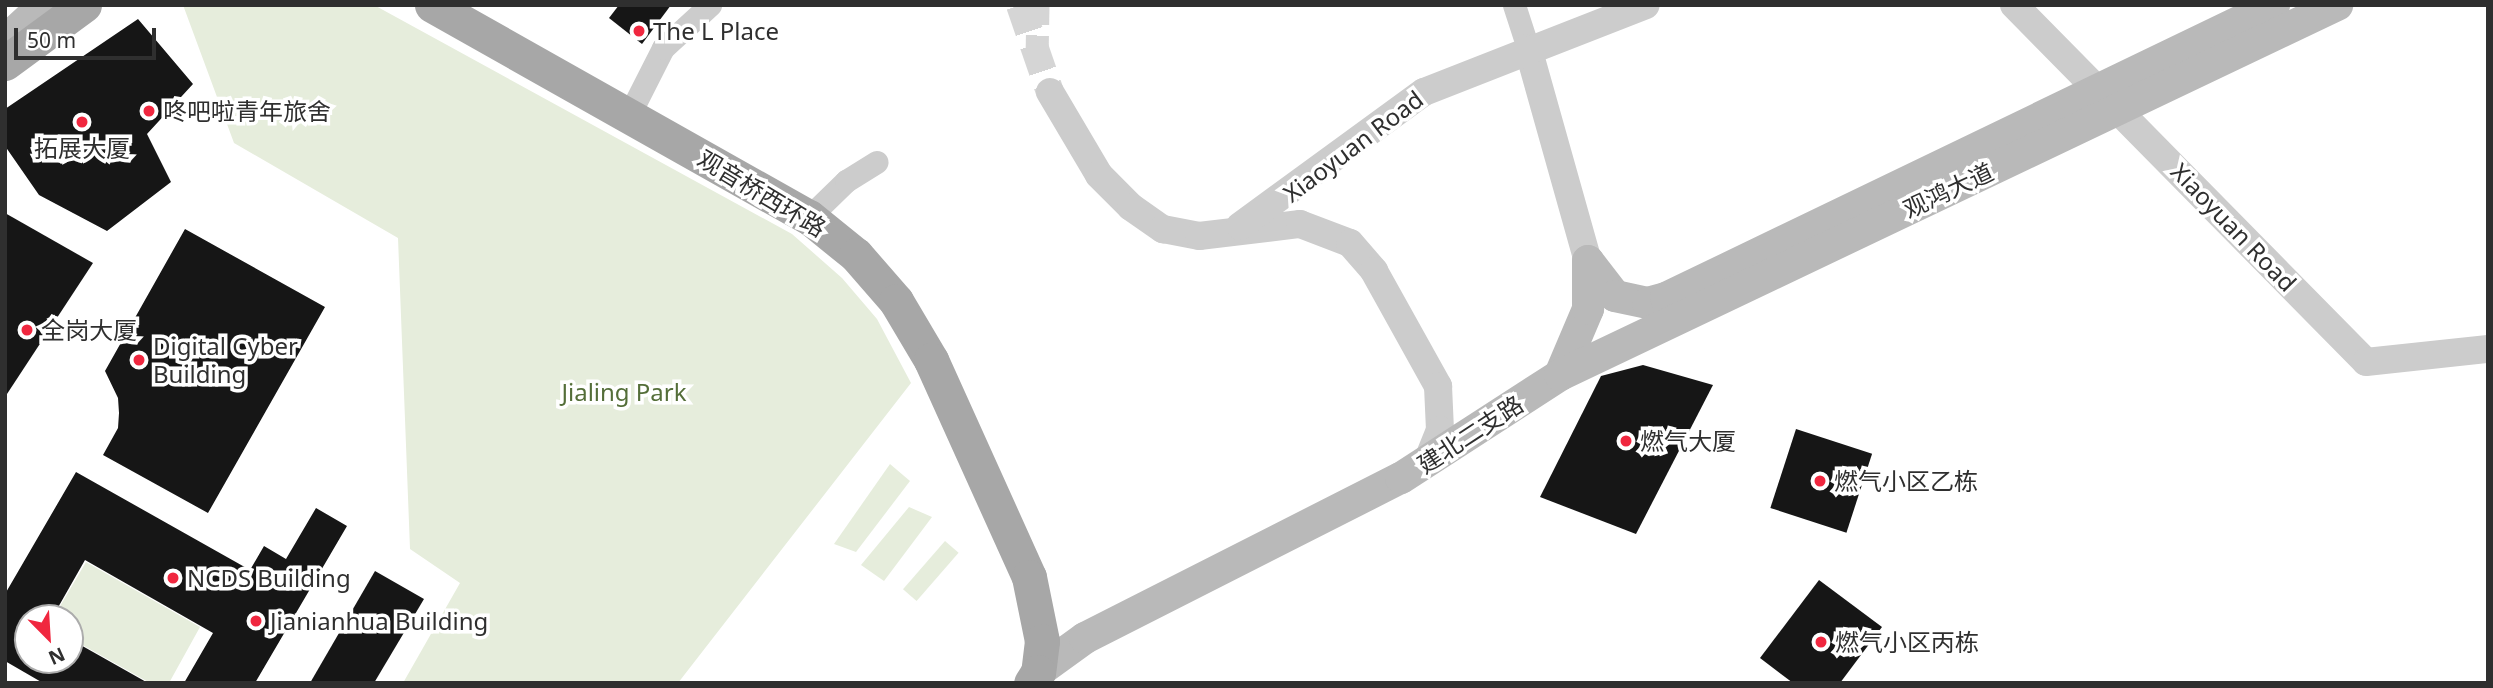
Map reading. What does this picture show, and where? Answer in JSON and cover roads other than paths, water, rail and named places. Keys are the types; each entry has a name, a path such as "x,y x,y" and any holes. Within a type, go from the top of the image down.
{"main road":[{"path":"5,41 44,5"},
{"path":"5,63 84,5"},
{"name":"观音桥西环路","path":"432,5 809,217 856,255 896,301 931,360 1029,577 1042,641 1035,677"},
{"name":"观鸿大道","path":"1560,375 2108,100 2274,5"},
{"name":"观鸿大道","path":"1588,261 1615,296 1648,303 1666,298 2108,100 2337,5"},
{"path":"1560,375 1588,309 1588,261"},
{"name":"建北二支路","path":"1035,677 1085,638 1427,463 1560,375"}],"street":[{"path":"629,115 663,48 710,5"},
{"path":"1514,5 1588,261"},
{"name":"Xiaoyuan Road","path":"1220,234 1264,212 1423,92 1528,48 1646,5"},
{"name":"Xiaoyuan Road","path":"2014,5 2366,362 2488,349"},
{"name":"Xiaoyuan Road","path":"1050,92 1087,160 1131,207 1147,220 1181,235 1220,234 1283,225 1315,226 1350,243 1362,256 1427,360 1438,386 1440,430 1427,463"},
{"path":"809,217 846,181 876,162"}],"tunnel":[{"path":"1020,5 1050,92"},
{"path":"1037,58 1038,5"}],"place":[{"name":"The L Place","path":"639,31"},
{"name":"咚吧啦青年旅舍","path":"149,111"},
{"name":"拓展大厦","path":"82,122"},
{"name":"全岗大厦","path":"27,330"},
{"name":"Digital Cyber Building","path":"139,360"},
{"name":"燃气大厦","path":"1626,441"},
{"name":"燃气小区乙栋","path":"1820,481"},
{"name":"NCDS Building","path":"173,578"},
{"name":"Jianianhua Building","path":"256,621"},
{"name":"燃气小区丙栋","path":"1821,642"}],"park label":[{"name":"Jialing Park","path":"624,392"}]}
